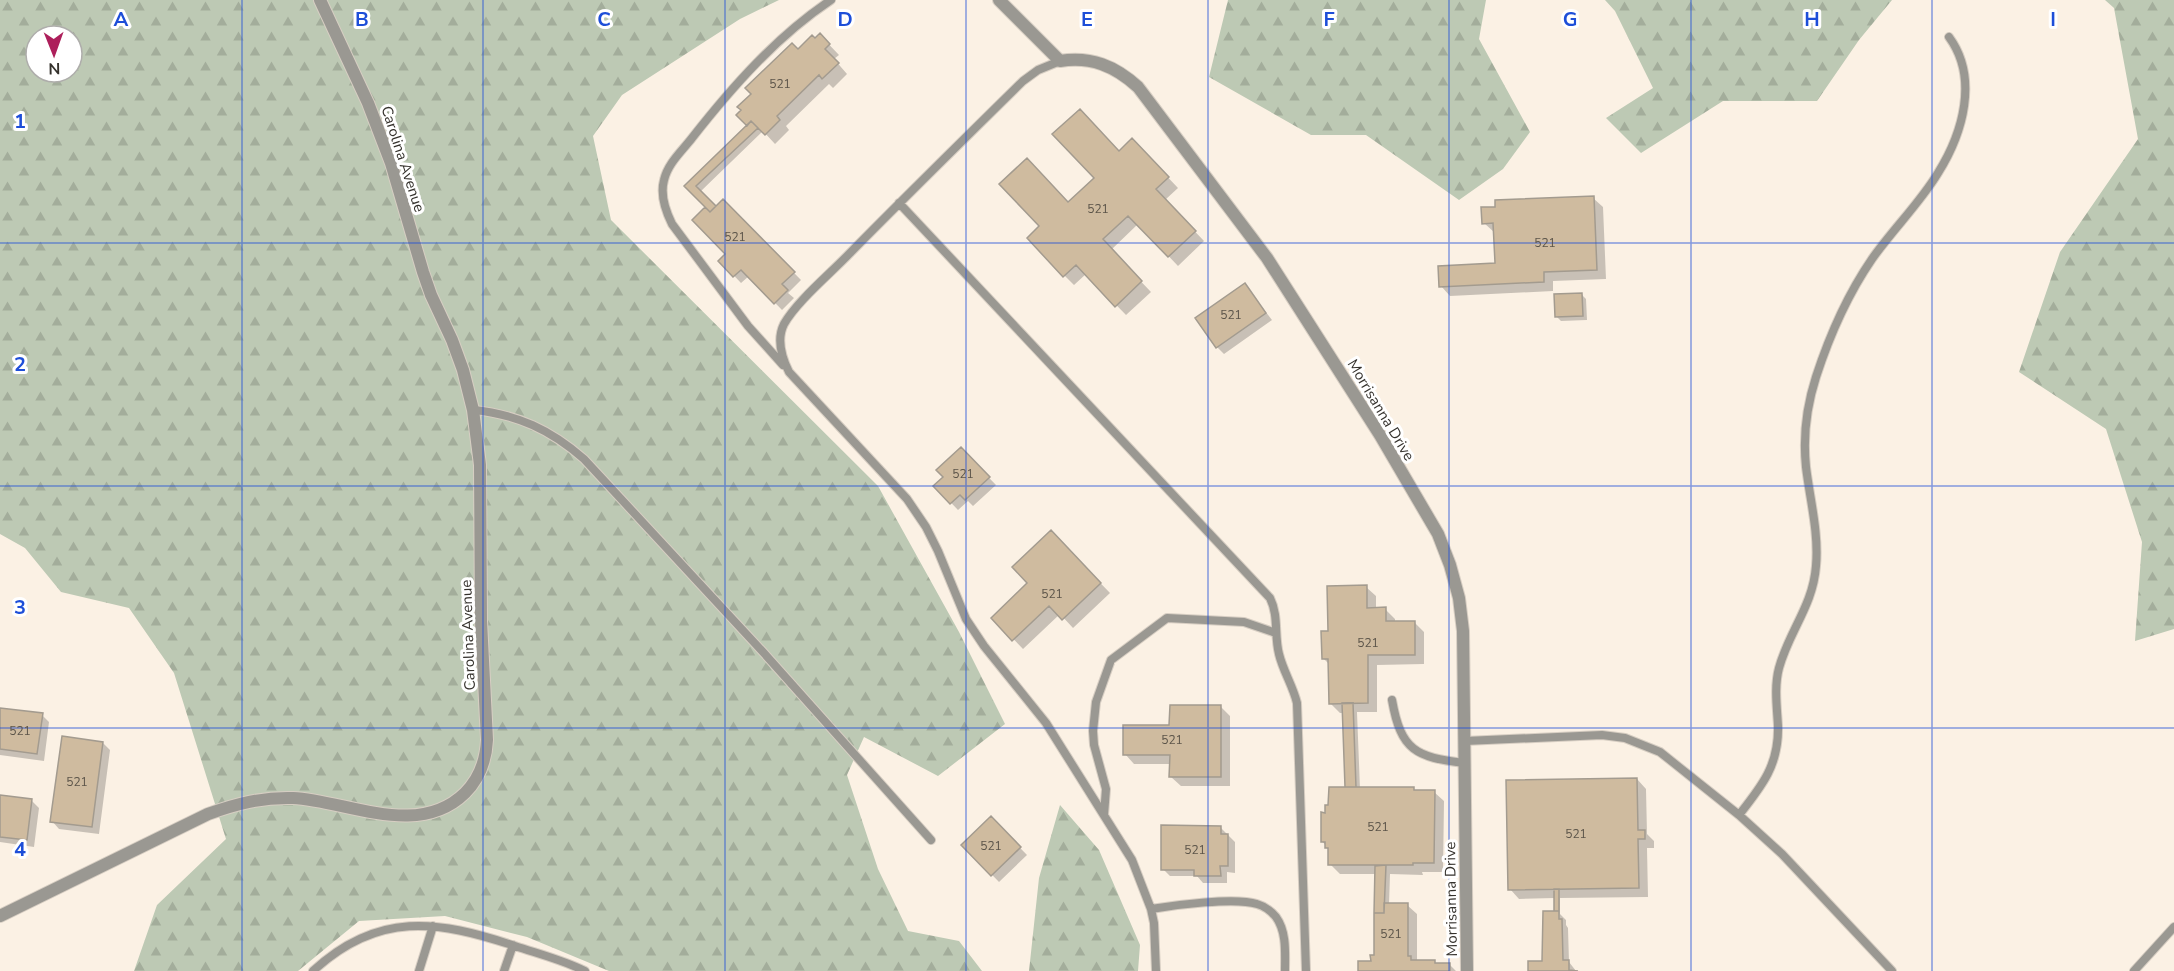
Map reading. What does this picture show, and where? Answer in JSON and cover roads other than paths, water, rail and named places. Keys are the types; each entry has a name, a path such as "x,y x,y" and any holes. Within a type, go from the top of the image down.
{"street":[{"name":"Carolina Avenue","path":"0,916 208,814 239,803 266,798 294,798 364,811 410,816 425,815 458,800 471,787 481,771 487,740 481,621 480,465 473,410 463,370 452,340 425,280 391,163 368,104 320,0"},
{"path":"999,0 1060,61"},
{"name":"Morrisanna Drive","path":"1060,61 1087,59 1106,64 1123,74 1138,87 1267,258 1380,435 1438,534 1459,598 1463,631 1467,971"}],"lane":[{"path":"831,0 783,37 689,141 669,166 664,180 664,203 672,224 748,326 907,499 926,527 966,619 984,646 1046,723 1132,860 1151,909 1154,923 1156,971"},
{"path":"1739,815 1772,768 1777,749 1778,669 1785,648 1802,619 1816,566 1816,531 1806,465 1805,433 1809,402 1834,330 1861,277 1938,174 1950,151 1966,98 1966,79 1962,60 1949,36"},
{"path":"789,372 782,357 780,343 785,323 801,303 1023,81 1038,70 1060,61"},
{"path":"899,203 1270,598 1275,608 1279,656 1297,703 1306,971"},
{"path":"473,410 503,414 540,427 564,441 584,459 763,652 931,840"},
{"path":"1104,815 1106,789 1094,745 1093,731 1096,702 1111,660 1167,618 1244,622 1276,633"},
{"path":"1392,700 1398,727 1407,743 1417,752 1432,759 1464,763"},
{"path":"1464,741 1602,735 1625,738 1660,752 1739,815 1782,854 1892,971"},
{"path":"1151,909 1179,904 1246,902 1258,904 1268,909 1282,928 1285,971"},
{"path":"313,971 343,947 366,935 391,928 417,926 433,926 479,934 585,971"},
{"path":"419,971 433,926"},
{"path":"2134,971 2174,927"},
{"path":"504,971 513,945"}]}
